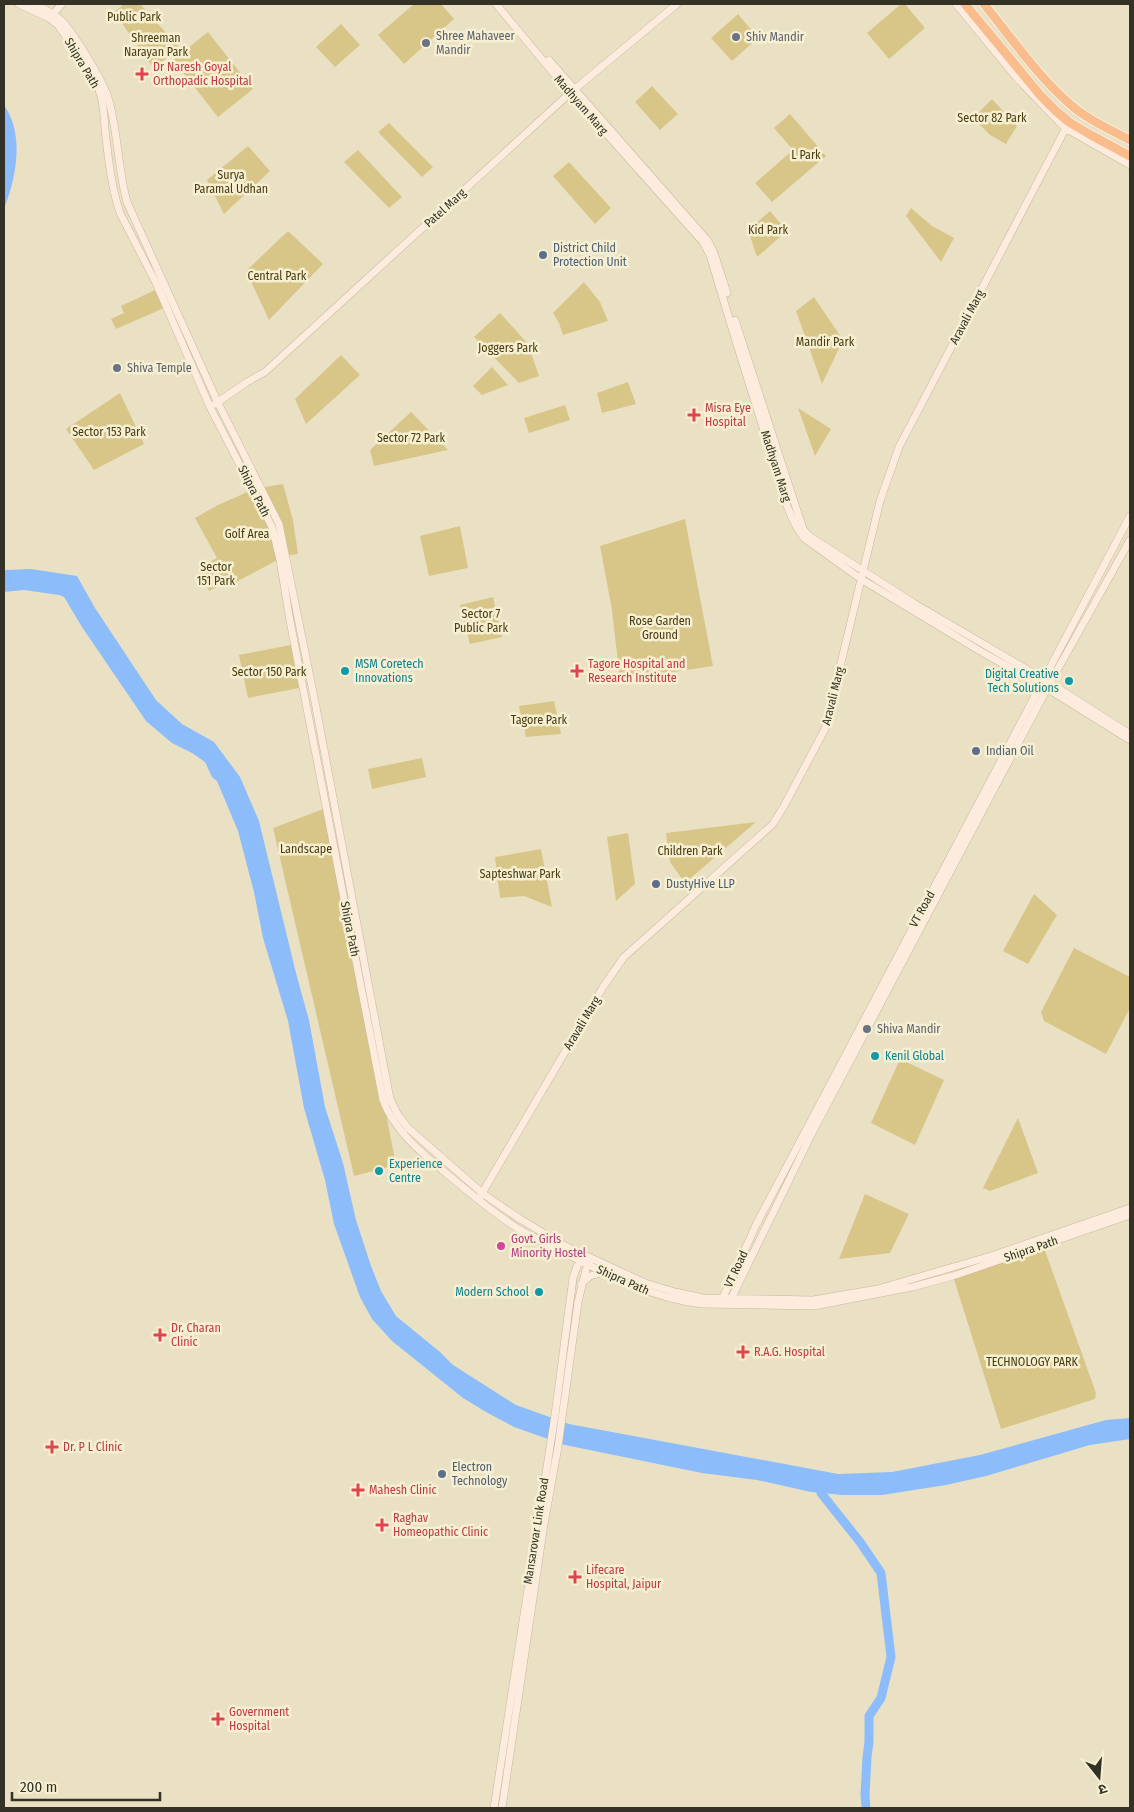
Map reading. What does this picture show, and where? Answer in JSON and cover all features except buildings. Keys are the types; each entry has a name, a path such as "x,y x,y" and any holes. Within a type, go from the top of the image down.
{"highway":[{"path":"965,4 1067,125 1130,156"},
{"path":"984,4 1028,58 1065,99 1089,118 1130,140"}],"street":[{"name":"Shipra Path","path":"19,4 63,22 104,87 110,102 122,184 127,202 218,403 279,526 390,1100 398,1115 408,1128 517,1228 562,1251 645,1283 721,1302"},
{"name":"Shipra Path","path":"34,4 51,16 58,25 99,90 103,106 116,201 120,213 156,283 210,407 272,527 280,560 364,1005 386,1110 413,1144 480,1196 605,1272 651,1293 690,1303 813,1300 878,1289 991,1256 1130,1208"},
{"path":"51,16 62,4"},
{"name":"Madhyam Marg","path":"496,4 703,242 710,255 795,524 805,539 862,575 957,629 1130,734"},
{"name":"Madhyam Marg","path":"502,4 573,91"},
{"name":"Patel Marg","path":"210,407 265,372 573,91 677,4"},
{"path":"956,4 1016,77 1067,125 1130,165"},
{"name":"Aravali Marg","path":"480,1196 603,987 624,957 773,824 784,806 825,729 880,501 899,447 1067,125"},
{"name":"VT Road","path":"721,1302 758,1223 1046,684 1130,516"},
{"name":"VT Road","path":"1046,684 1130,540"},
{"name":"Madhyam Marg","path":"1046,684 1130,740"},
{"name":"VT Road","path":"729,1302 813,1131 1002,767"},
{"name":"Shipra Path","path":"729,1302 814,1306 912,1287 953,1276 1130,1214"},
{"path":"562,1251 570,1261 573,1278"},
{"name":"Mansarovar Link Road","path":"502,1808 519,1665 555,1415 569,1302 573,1278 584,1259"},
{"name":"Mansarovar Link Road","path":"494,1808 558,1447 584,1259"},
{"path":"581,1284 590,1276 605,1272"}],"green space":[{"name":"Shreeman Narayan Park","path":"124,4 140,4 179,47 154,69 114,12"},
{"path":"414,4 441,4 454,19 404,64 378,35"},
{"path":"901,4 905,4 925,28 889,59 867,33"},
{"name":"Shiv Mandir","path":"738,14 758,38 732,61 711,38"},
{"path":"341,24 360,45 335,67 316,47"},
{"name":"Public Park","path":"208,32 253,89 218,117 173,60"},
{"path":"652,86 678,114 660,130 635,102"},
{"name":"Sector 82 Park","path":"992,99 1017,126 1006,144 990,135 973,118"},
{"name":"L Park","path":"790,114 826,156 772,202 755,183 793,150 774,128"},
{"path":"389,123 433,167 422,177 378,132"},
{"name":"Surya Paramal Udhan","path":"248,146 270,171 224,214 207,180"},
{"path":"358,150 402,197 389,208 344,162"},
{"path":"569,162 611,208 595,224 553,176"},
{"path":"911,208 932,226 954,238 941,262 906,216"},
{"name":"Kid Park","path":"770,211 787,231 757,257 748,230"},
{"name":"Central Park","path":"288,231 323,264 269,320 246,271"},
{"path":"584,282 600,302 608,321 563,335 553,313"},
{"path":"155,290 164,308 116,329 111,319 124,313 121,306"},
{"name":"Mandir Park","path":"814,297 843,340 822,384 796,311"},
{"name":"Joggers Park","path":"500,313 528,344 539,376 519,383 474,337"},
{"path":"341,355 360,375 306,424 295,399"},
{"path":"492,367 508,385 482,395 473,386"},
{"path":"628,382 636,404 602,413 597,393"},
{"name":"Sector 153 Park","path":"120,393 144,444 94,470 66,429"},
{"path":"565,405 570,420 529,433 524,418"},
{"path":"798,408 831,429 815,456"},
{"name":"Sector 72 Park","path":"411,412 448,450 374,466 370,450"},
{"name":"Golf Area","path":"283,484 293,520 298,554 285,556 236,582 234,579 209,591 198,568 217,558 195,518 216,506 254,489"},
{"name":"Rose Garden Ground","path":"685,519 713,666 620,680 612,610 600,546"},
{"path":"460,526 468,568 429,576 420,536"},
{"name":"Sector 7 Public Park","path":"493,597 502,637 470,644 460,605"},
{"name":"Sector 150 Park","path":"291,645 299,688 248,698 239,655"},
{"name":"Tagore Park","path":"554,701 561,734 526,737 519,706"},
{"path":"422,758 426,777 372,789 368,769"},
{"name":"Landscape","path":"326,808 396,1165 354,1176 273,828"},
{"name":"Children Park","path":"756,822 685,883 670,862 666,833"},
{"path":"628,833 635,884 616,901 607,837"},
{"name":"Sapteshwar Park","path":"541,849 552,907 524,896 500,898 495,857"},
{"path":"1034,894 1057,915 1028,964 1003,951"},
{"path":"1074,948 1130,977 1130,1008 1106,1054 1044,1021 1041,1012"},
{"path":"900,1059 944,1080 915,1145 871,1123"},
{"path":"1018,1118 1038,1173 990,1191 983,1188"},
{"path":"865,1194 909,1214 890,1253 839,1259"},
{"name":"TECHNOLOGY PARK","path":"1043,1245 1096,1393 1095,1399 1001,1429 953,1276"}],"water":[{"path":"4,105 11,117 15,130 16,157 12,184 4,209"},
{"path":"31,569 77,576 95,608 156,700 182,724 214,742 240,777 259,821 309,1020 325,1107 343,1163 356,1220 371,1266 381,1291 396,1316 453,1365 516,1405 569,1424 838,1474 892,1472 980,1455 1106,1420 1130,1418 1130,1439 1090,1445 986,1476 946,1485 882,1495 843,1495 811,1492 757,1480 702,1473 565,1445 514,1427 463,1398 392,1341 372,1319 360,1297 334,1224 325,1180 304,1108 288,1021 263,938 254,892 238,831 217,781 212,777 205,762 172,743 146,721 82,627 64,597 24,590 4,592 4,570"}],"waterway":[{"path":"821,1493 860,1542 881,1573 891,1657 881,1698 869,1716 866,1808"}],"place":[{"name":"Shiv Mandir","path":"736,37"},
{"name":"Shree Mahaveer Mandir","path":"426,43"},
{"name":"Dr Naresh Goyal Orthopadic Hospital","path":"142,74"},
{"name":"District Child Protection Unit","path":"543,255"},
{"name":"Shiva Temple","path":"117,368"},
{"name":"Misra Eye Hospital","path":"694,415"},
{"name":"MSM Coretech Innovations","path":"345,671"},
{"name":"Tagore Hospital and Research Institute","path":"577,671"},
{"name":"Digital Creative Tech Solutions","path":"1069,681"},
{"name":"Indian Oil","path":"976,751"},
{"name":"DustyHive LLP","path":"656,884"},
{"name":"Shiva Mandir","path":"867,1029"},
{"name":"Kenil Global","path":"875,1056"},
{"name":"Experience Centre","path":"379,1171"},
{"name":"Govt. Girls Minority Hostel","path":"501,1246"},
{"name":"Modern School","path":"539,1292"},
{"name":"Dr. Charan Clinic","path":"160,1335"},
{"name":"R.A.G. Hospital","path":"743,1352"},
{"name":"Dr. P L Clinic","path":"52,1447"},
{"name":"Electron Technology","path":"442,1474"},
{"name":"Mahesh Clinic","path":"358,1490"},
{"name":"Raghav Homeopathic Clinic","path":"382,1525"},
{"name":"Lifecare Hospital, Jaipur","path":"575,1577"},
{"name":"Government Hospital","path":"218,1719"}],"park label":[{"name":"Sector 151 Park","path":"216,574"}]}
